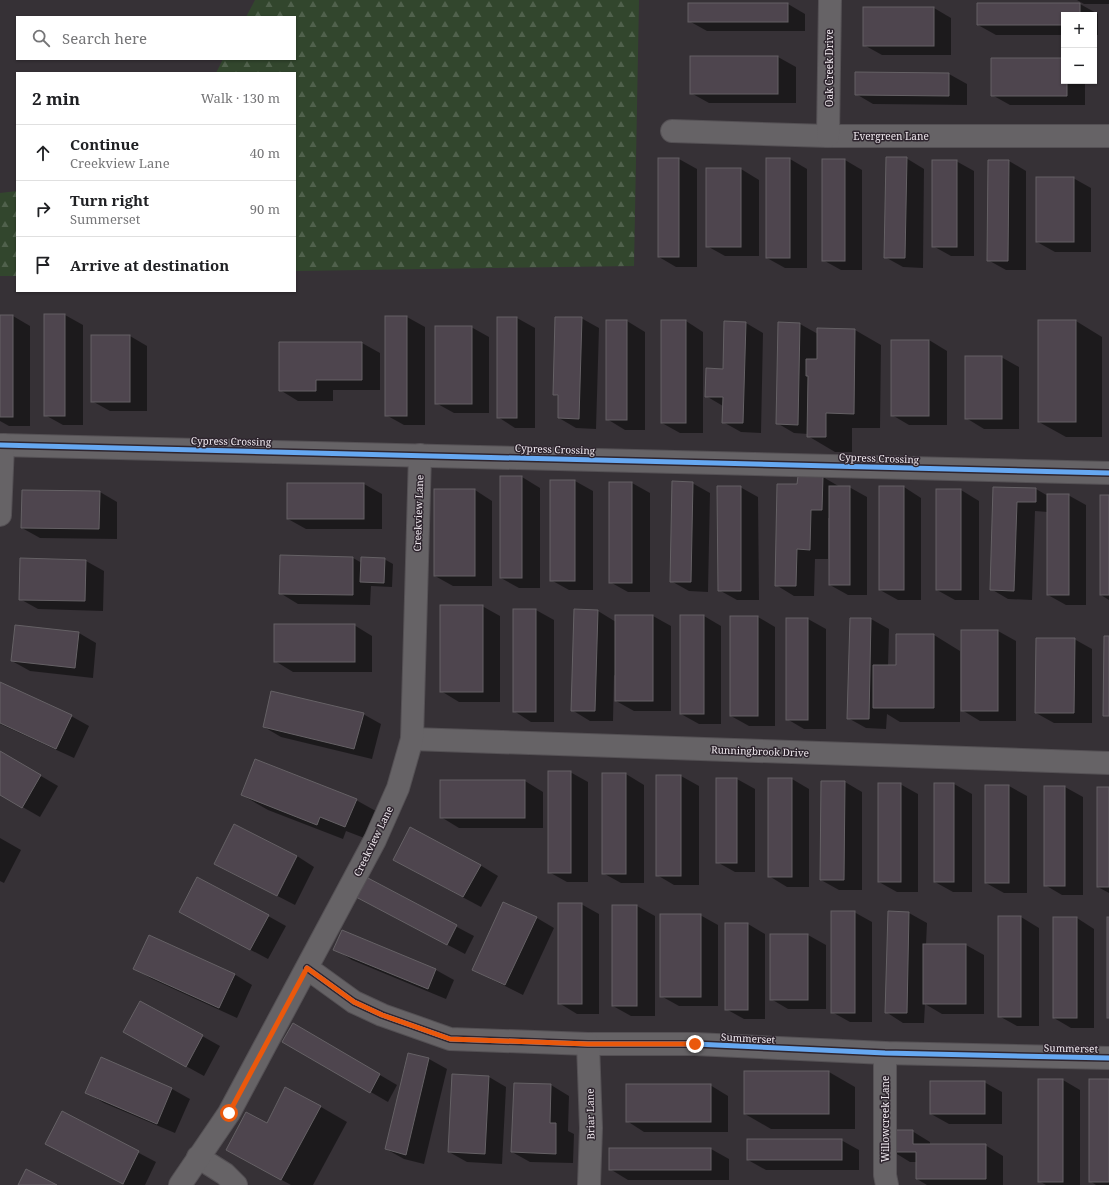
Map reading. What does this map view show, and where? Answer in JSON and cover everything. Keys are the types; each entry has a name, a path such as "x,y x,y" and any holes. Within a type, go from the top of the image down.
{"street":[{"name":"Oak Creek Drive","path":"828,136 830,0"},
{"name":"Evergreen Lane","path":"672,131 828,136 1109,136"},
{"name":"Cypress Crossing","path":"1,445 1109,473"},
{"path":"0,515 1,445"},
{"name":"Creekview Lane","path":"180,1185 229,1113 375,840 398,788 412,740 420,455"},
{"name":"Runningbrook Drive","path":"412,740 1109,763"},
{"name":"Summerset","path":"307,968 354,1002 382,1015 450,1039 588,1044 695,1044 885,1053 1109,1058"},
{"name":"Briar Lane","path":"588,1044 591,1128 588,1185"},
{"name":"Willowcreek Lane","path":"885,1053 886,1185"},
{"path":"198,1157 225,1174 236,1185"}],"green space":[{"path":"255,0 639,0 634,266 296,271 296,72 216,72 222,60 296,60 296,16 247,16"},
{"path":"16,191 16,276 0,276 0,193"}],"building":[{"path":"688,3 788,3 788,22 688,22"},
{"path":"977,3 1080,3 1080,12 1061,12 1061,25 977,25"},
{"path":"863,7 934,7 934,46 863,46"},
{"path":"690,56 778,56 778,94 690,94"},
{"path":"991,58 1061,58 1061,84 1067,84 1067,96 991,96"},
{"path":"855,72 949,73 949,96 855,95"},
{"path":"886,157 907,157 905,258 884,258"},
{"path":"658,158 679,158 679,257 658,257"},
{"path":"766,158 790,158 790,258 766,258"},
{"path":"822,159 845,159 845,261 822,261"},
{"path":"932,160 957,160 957,247 932,247"},
{"path":"988,160 1009,160 1008,261 987,261"},
{"path":"706,168 741,168 741,247 706,247"},
{"path":"1036,177 1074,177 1074,242 1036,242"},
{"path":"44,314 65,314 65,416 44,416"},
{"path":"0,315 13,315 13,417 0,417"},
{"path":"385,316 407,316 407,416 385,416"},
{"path":"497,317 517,317 517,418 497,418"},
{"path":"555,317 582,317 579,419 558,418 558,395 553,395"},
{"path":"606,320 627,320 627,420 606,420"},
{"path":"661,320 686,320 686,423 661,423"},
{"path":"1038,320 1076,320 1076,422 1038,422"},
{"path":"724,321 746,322 743,423 722,423 723,397 705,397 706,368 723,369"},
{"path":"778,322 800,323 798,425 776,424"},
{"path":"435,326 472,326 472,404 435,404"},
{"path":"817,328 855,329 854,414 826,413 826,437 807,437 808,376 806,376 806,359 817,359"},
{"path":"91,335 130,335 130,402 91,402"},
{"path":"891,340 929,340 929,416 891,416"},
{"path":"279,342 362,342 362,380 316,380 316,391 279,391"},
{"path":"965,356 1002,356 1002,419 965,419"},
{"path":"500,476 522,476 522,578 500,578"},
{"path":"798,476 823,476 822,510 811,510 810,550 797,549 796,586 775,586 777,484 797,484"},
{"path":"550,480 575,480 575,581 550,581"},
{"path":"672,481 693,482 691,582 670,582"},
{"path":"609,482 632,482 632,583 609,583"},
{"path":"287,483 364,483 364,519 287,519"},
{"path":"717,486 741,486 741,591 718,591"},
{"path":"829,486 850,486 850,585 829,585"},
{"path":"879,486 904,486 904,590 879,590"},
{"path":"993,487 1036,488 1036,502 1017,502 1014,591 990,590"},
{"path":"434,489 475,489 475,576 434,576"},
{"path":"936,489 961,489 961,590 936,590"},
{"path":"22,490 100,491 99,529 21,528"},
{"path":"1047,494 1069,494 1069,595 1047,595"},
{"path":"1100,495 1109,495 1109,595 1100,595"},
{"path":"280,555 353,557 353,595 279,594"},
{"path":"361,557 385,558 384,583 360,582"},
{"path":"20,558 86,560 85,601 19,600"},
{"path":"440,605 483,605 483,692 440,692"},
{"path":"513,609 536,609 536,712 513,712"},
{"path":"574,609 598,610 595,711 571,711"},
{"path":"615,615 653,615 653,701 615,701"},
{"path":"680,615 704,615 704,714 680,714"},
{"path":"730,616 758,616 758,716 730,716"},
{"path":"786,618 808,618 808,720 786,720"},
{"path":"850,618 871,618 869,719 847,719"},
{"path":"274,624 355,624 355,662 274,662"},
{"path":"15,625 79,632 75,668 11,661"},
{"path":"961,630 998,630 998,711 961,711"},
{"path":"896,634 934,634 934,708 873,708 873,665 896,665"},
{"path":"1104,636 1109,636 1109,716 1103,716"},
{"path":"1036,638 1075,638 1074,713 1035,713"},
{"path":"0,682 72,715 56,749 0,723"},
{"path":"271,691 364,713 354,749 263,727"},
{"path":"0,751 41,775 22,808 0,795"},
{"path":"255,759 357,799 345,827 320,817 317,825 241,795"},
{"path":"548,771 571,771 571,873 548,873"},
{"path":"602,773 626,773 626,874 602,874"},
{"path":"656,775 681,775 681,876 656,876"},
{"path":"716,778 737,778 737,863 716,863"},
{"path":"768,778 792,778 792,877 768,877"},
{"path":"440,780 525,780 525,818 440,818"},
{"path":"821,781 845,781 844,880 820,880"},
{"path":"878,783 901,783 901,882 878,882"},
{"path":"934,783 954,783 954,882 934,882"},
{"path":"985,785 1009,785 1009,883 985,883"},
{"path":"1044,786 1065,786 1065,886 1044,886"},
{"path":"1097,787 1109,787 1109,887 1097,887"},
{"path":"234,824 297,856 277,896 214,864"},
{"path":"410,827 481,865 463,897 393,860"},
{"path":"197,877 269,915 250,950 179,912"},
{"path":"366,877 457,925 447,945 356,897"},
{"path":"503,902 537,917 505,985 472,970"},
{"path":"558,903 582,903 582,1004 558,1004"},
{"path":"612,905 637,905 637,1006 612,1006"},
{"path":"831,911 855,911 855,1013 831,1013"},
{"path":"888,911 909,912 907,1013 885,1013"},
{"path":"660,914 701,914 701,997 660,997"},
{"path":"998,916 1021,916 1021,1017 998,1017"},
{"path":"1053,917 1077,917 1077,1018 1053,1018"},
{"path":"1107,917 1109,917 1109,1018 1107,1018"},
{"path":"725,923 748,923 748,1010 725,1010"},
{"path":"342,930 436,969 428,989 333,950"},
{"path":"770,934 808,934 808,1000 770,1000"},
{"path":"149,935 235,974 219,1008 133,969"},
{"path":"923,944 966,944 966,1004 923,1004"},
{"path":"140,1001 203,1035 186,1067 123,1032"},
{"path":"293,1023 380,1074 370,1093 282,1042"},
{"path":"408,1053 429,1058 406,1155 385,1149"},
{"path":"101,1057 172,1088 157,1124 85,1093"},
{"path":"744,1071 829,1071 829,1114 744,1114"},
{"path":"452,1074 489,1076 485,1154 448,1152"},
{"path":"1038,1079 1063,1079 1063,1182 1038,1182"},
{"path":"1089,1079 1109,1079 1109,1182 1089,1182"},
{"path":"930,1081 985,1081 985,1114 930,1114"},
{"path":"514,1083 551,1084 550,1123 556,1123 556,1154 511,1152"},
{"path":"626,1084 711,1084 711,1122 626,1122"},
{"path":"285,1087 321,1106 281,1180 226,1150 246,1112 267,1123"},
{"path":"62,1111 139,1151 123,1184 45,1144"},
{"path":"891,1130 913,1130 913,1144 986,1144 986,1179 916,1179 916,1152 891,1152"},
{"path":"747,1139 842,1139 842,1160 747,1160"},
{"path":"609,1148 711,1148 711,1170 609,1170"},
{"path":"26,1169 57,1185 18,1185"}],"cycle path":[{"path":"0,445 1109,473"},
{"path":"307,968 354,1002 382,1015 450,1039 588,1044 695,1044 885,1053 1109,1058"}],"route":[{"path":"229,1113 307,968 354,1002 382,1015 450,1039 588,1044 695,1044"}]}
